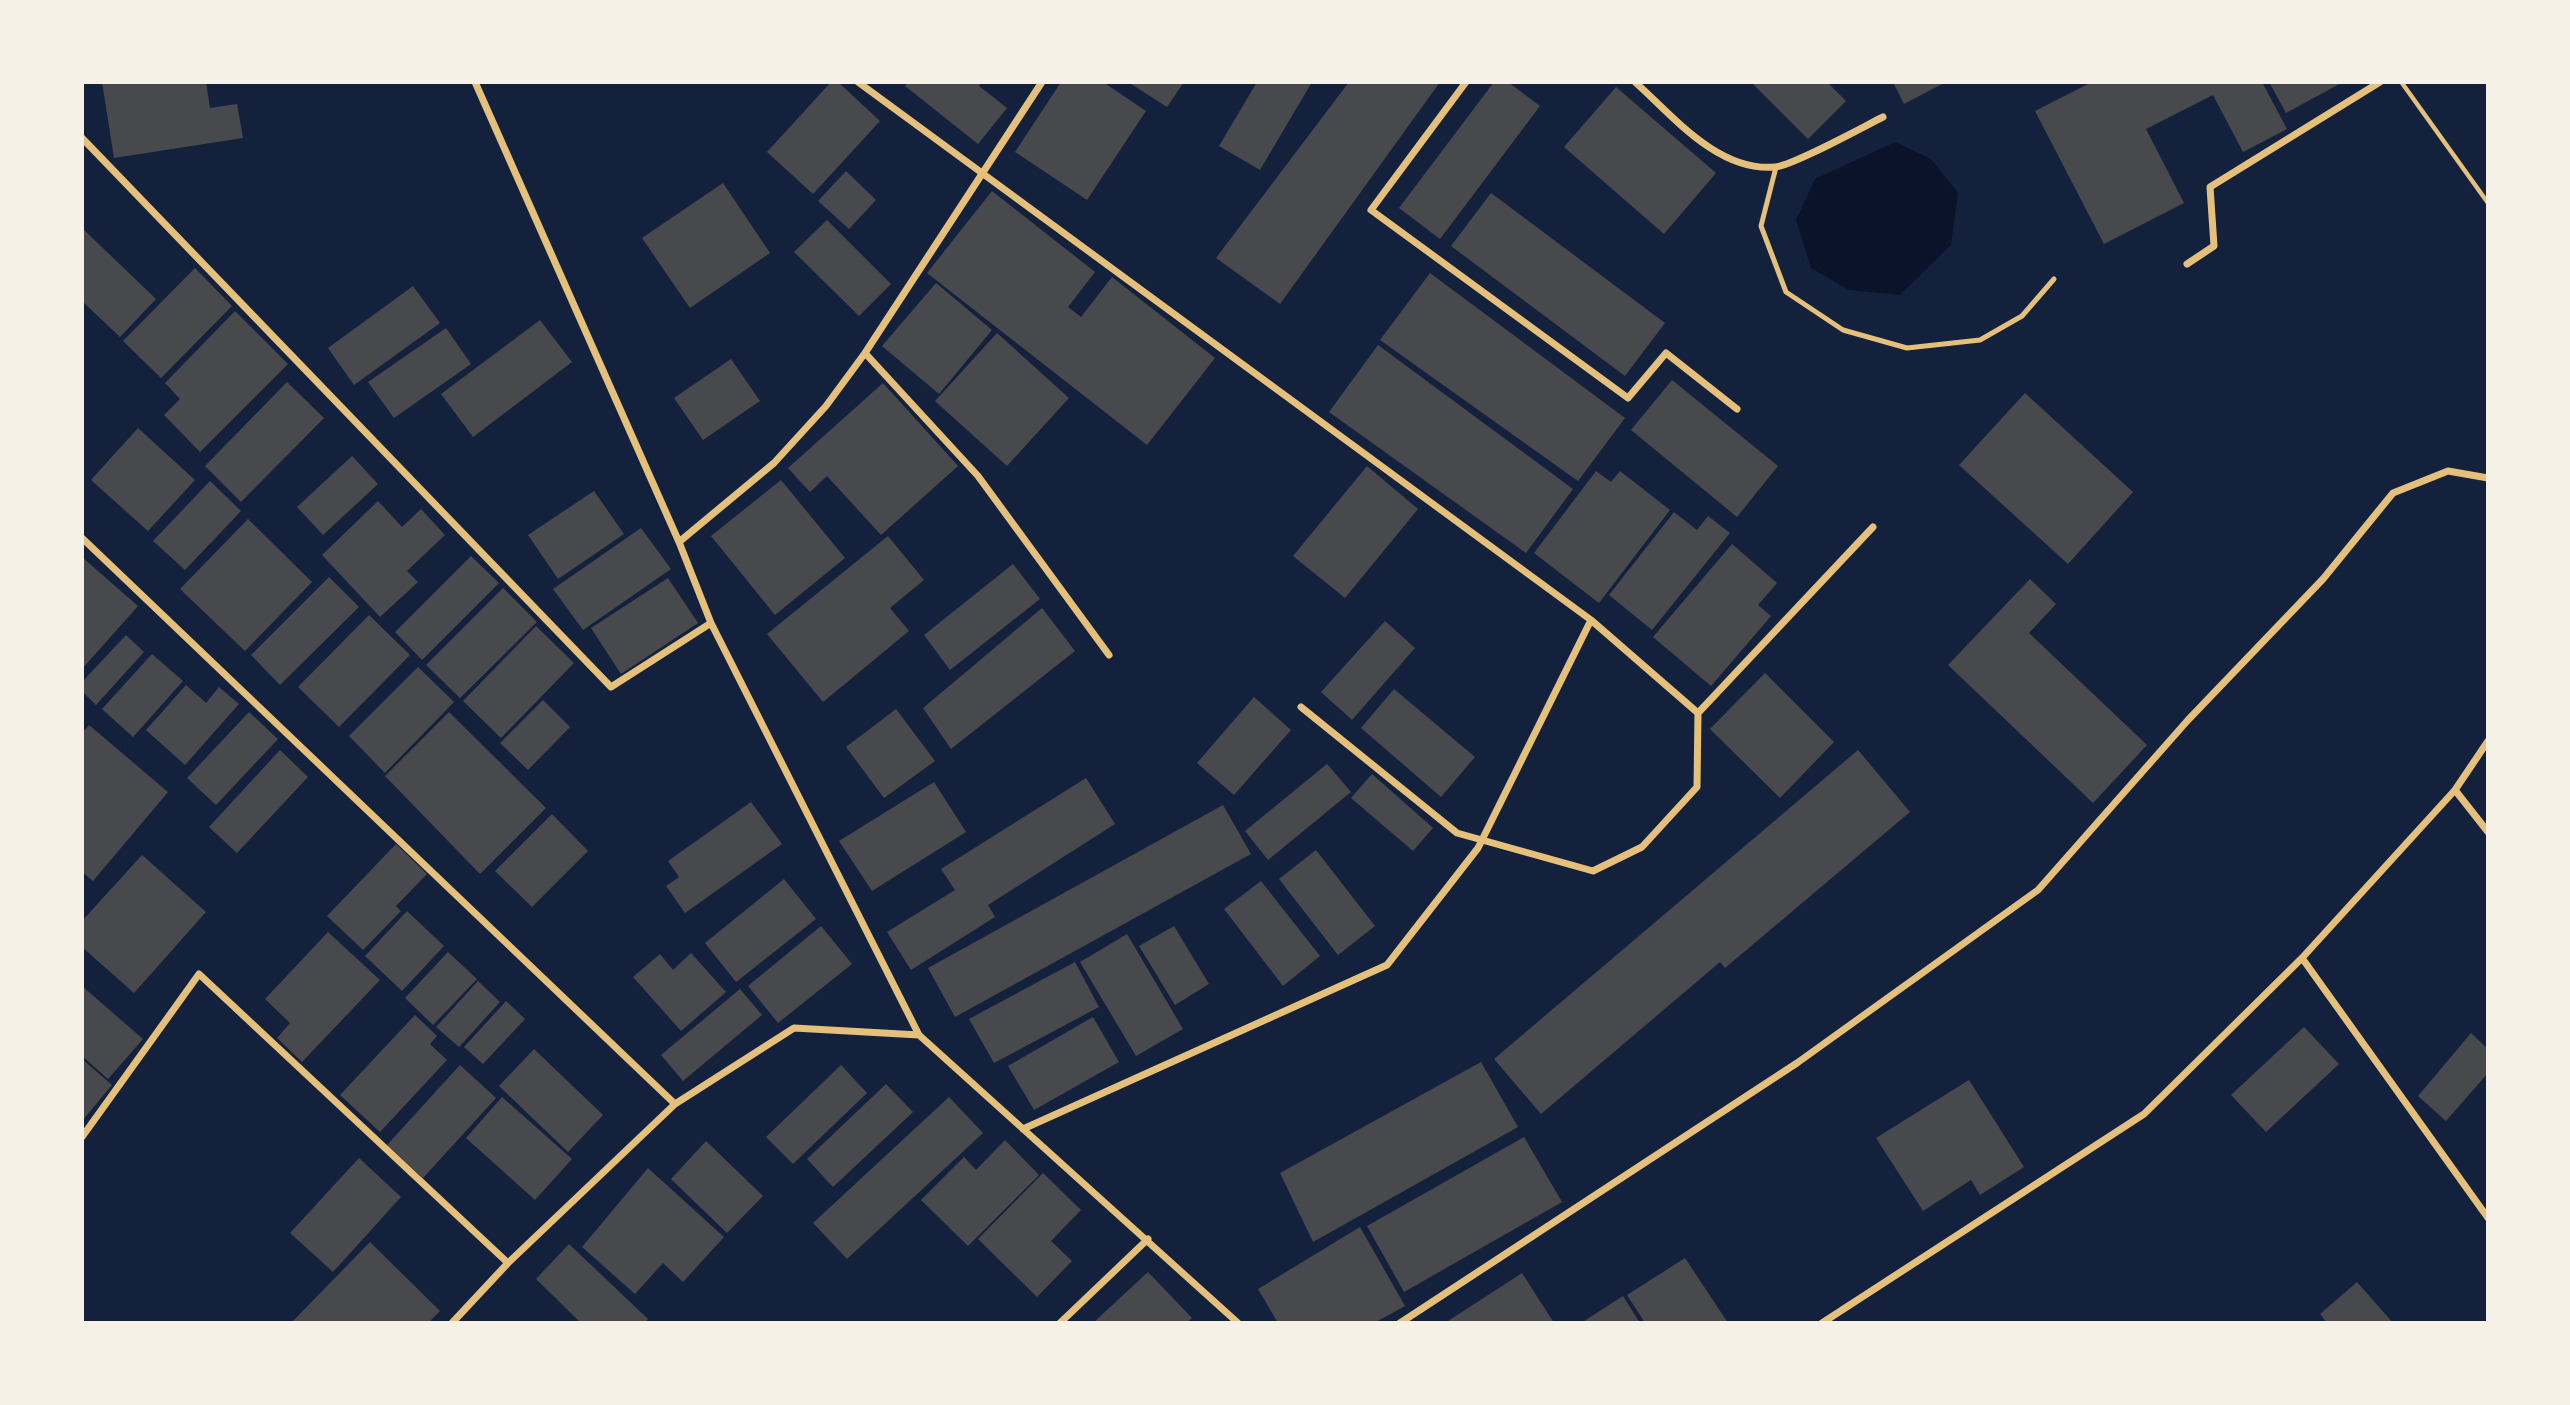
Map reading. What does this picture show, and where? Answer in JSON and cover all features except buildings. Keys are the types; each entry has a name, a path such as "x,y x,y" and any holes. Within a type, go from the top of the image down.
{"street":[{"path":"475,82 679,542 711,622 919,1035 1148,1239 1237,1323"},
{"path":"858,82 1591,620 1698,713"},
{"path":"679,542 774,463 826,406 865,353 1042,82"},
{"path":"1466,82 1371,210 1628,398 1666,353 1737,409"},
{"path":"1635,82 1704,144 1741,163 1776,167 1883,117"},
{"path":"2187,264 2214,246 2210,187 2380,82"},
{"path":"82,138 611,687 711,622"},
{"path":"865,353 978,476 1109,655"},
{"path":"1400,1323 1797,1063 2038,890 2188,720 2323,579 2393,493 2448,471 2488,478"},
{"path":"1301,707 1457,833 1593,871 1642,847 1697,788 1698,713 1874,527"},
{"path":"82,538 675,1104"},
{"path":"1023,1129 1387,965 1482,840 1591,620"},
{"path":"1822,1323 2144,1114 2302,958 2455,790 2488,741"},
{"path":"2455,790 2488,832"},
{"path":"2302,958 2488,1218"},
{"path":"82,1138 199,974 508,1263"},
{"path":"456,1321 508,1263 675,1104 794,1028 919,1035"},
{"path":"1060,1323 1148,1239"}],"lane":[{"path":"1776,167 1761,226 1786,292 1843,330 1907,348 1980,340 2022,316 2054,279"}],"path":[{"path":"2402,82 2488,203"}],"water":[{"path":"1895,142 1931,159 1958,193 1951,245 1900,295 1849,290 1811,268 1796,220 1815,179"}]}
